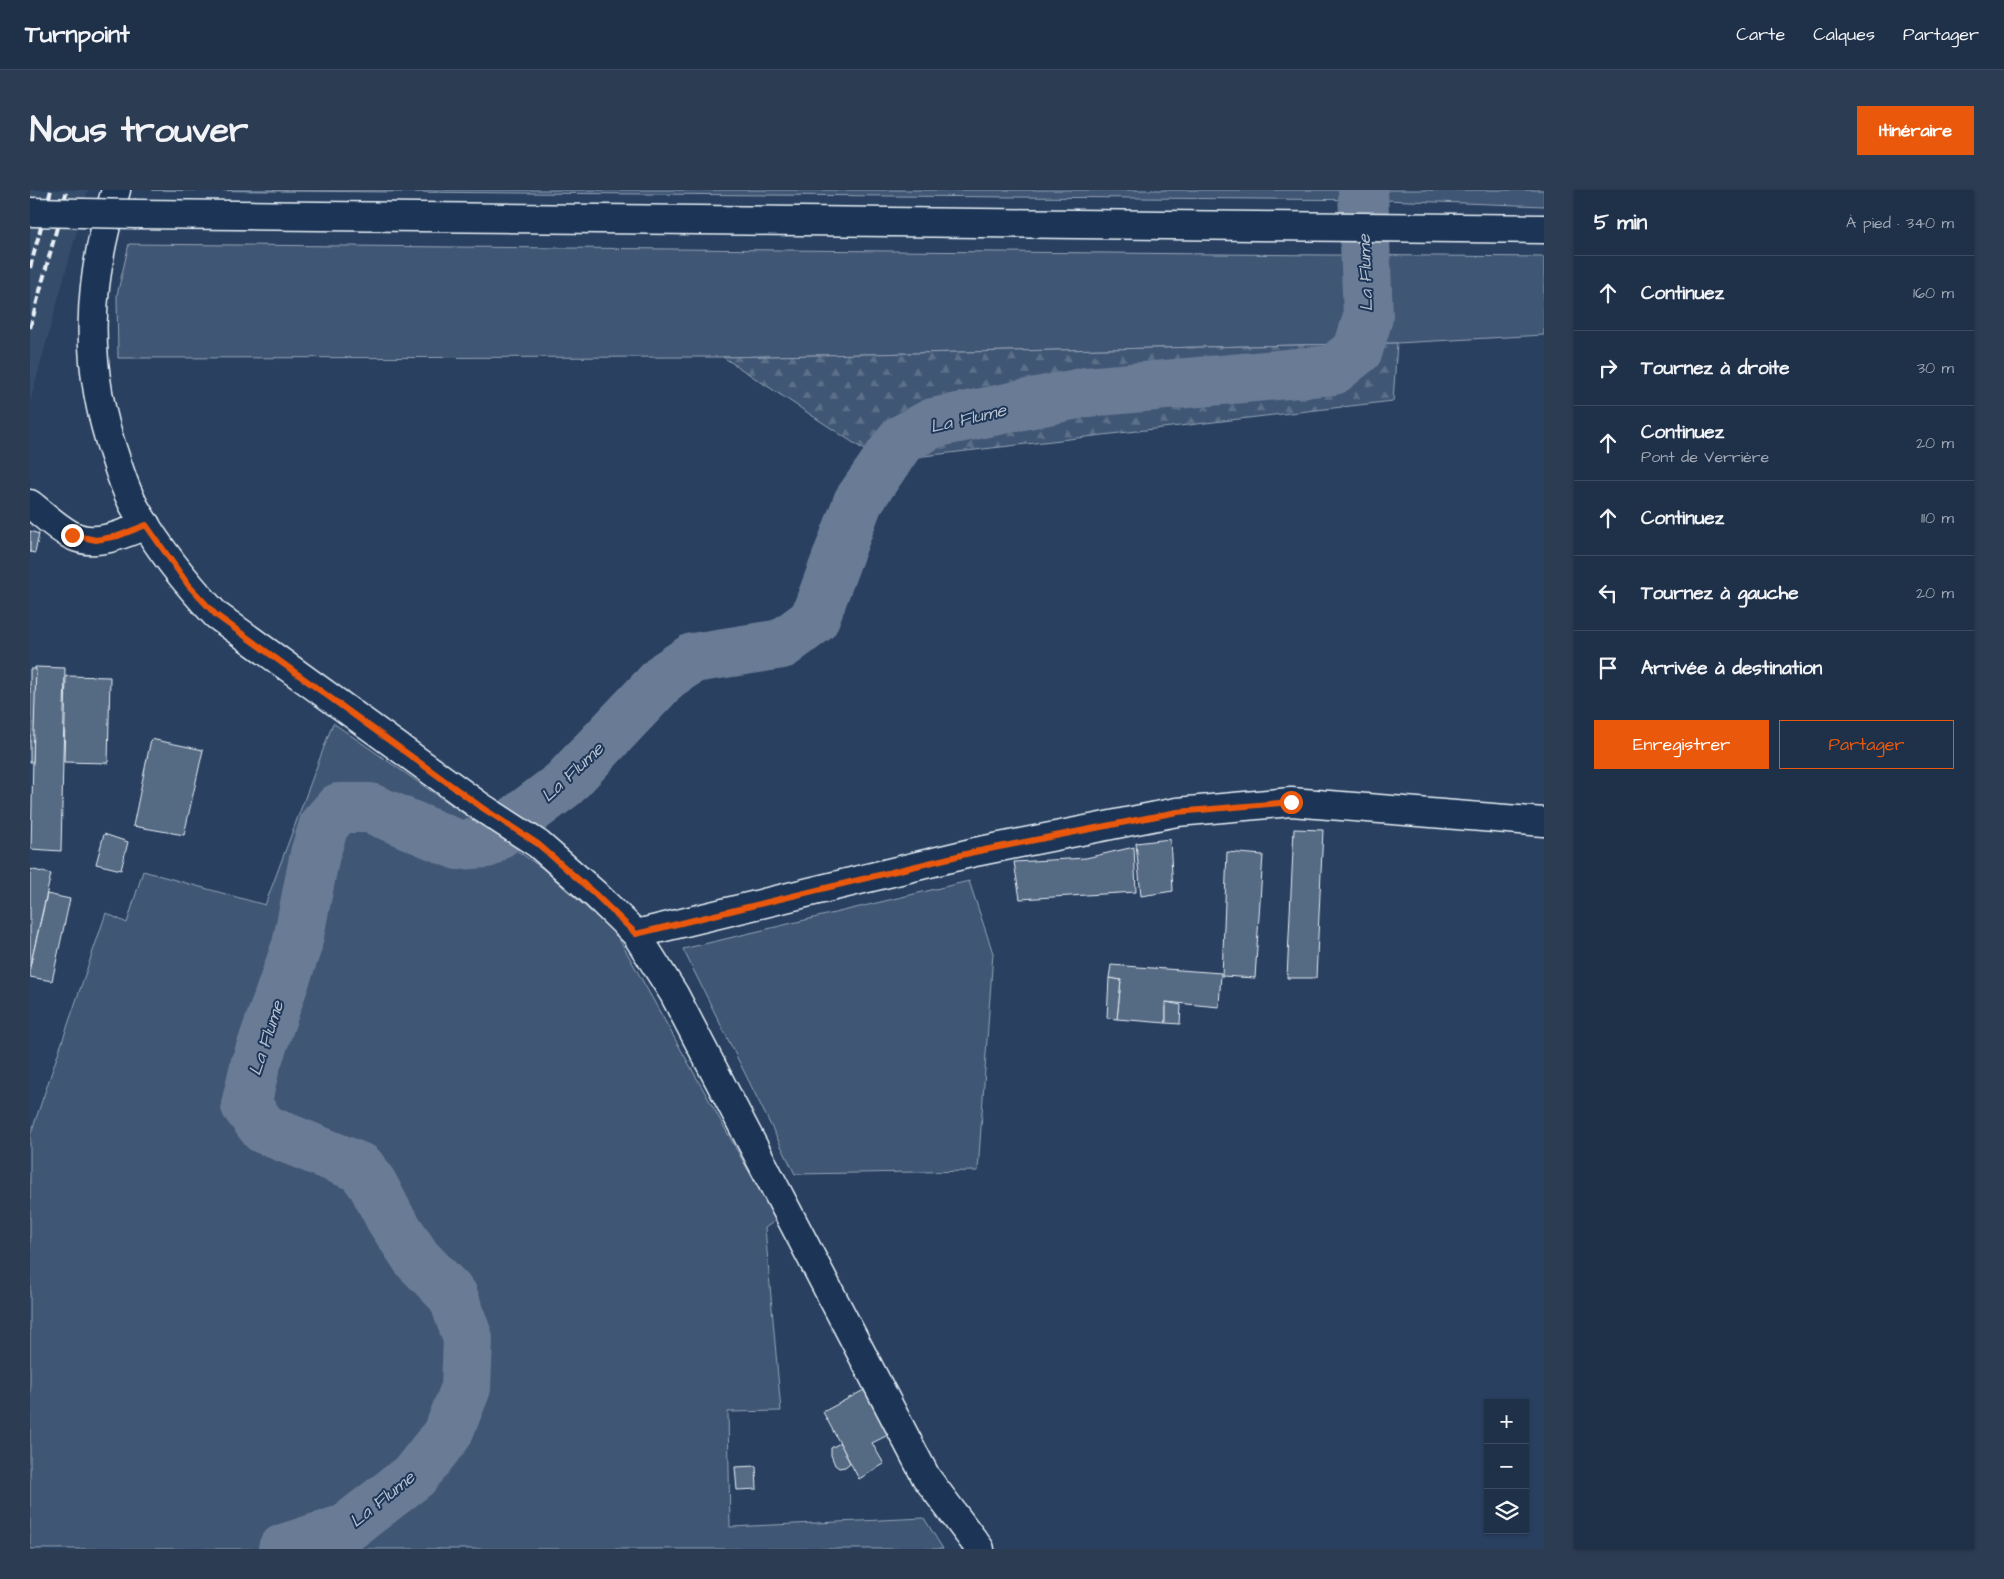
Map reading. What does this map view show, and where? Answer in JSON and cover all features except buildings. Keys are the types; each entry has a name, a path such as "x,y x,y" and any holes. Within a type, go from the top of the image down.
{"street":[{"path":"116,190 99,253 92,305 92,353 107,435 120,474 137,512 189,586 216,615 481,807 538,844 595,894 636,934 674,994 926,1477 980,1549"},
{"path":"30,212 1544,229"},
{"path":"30,504 72,535 96,540 118,536 146,525"},
{"path":"636,934 974,852 1177,812 1291,802 1544,822"}],"shaded area":[{"path":"30,190 88,190 30,402"}],"green space":[{"path":"152,190 1544,190 1544,206 1383,200"},
{"path":"129,244 1544,257 1544,335 1397,343 723,357 118,358 117,295"},
{"path":"1397,343 1393,401 881,461 723,357"},
{"path":"333,723 542,868 617,935 776,1220 765,1228 781,1411 728,1412 730,1527 924,1518 943,1549 30,1549 30,1136 106,913 127,923 143,871 265,905"},
{"path":"969,881 993,953 978,1171 795,1174 683,949"}],"waterway":[{"name":"La Flume","path":"283,1549 345,1529 414,1476 448,1433 466,1388 468,1339 453,1296 417,1259 390,1218 373,1185 361,1168 264,1129 246,1105 255,1066 297,945 315,854 324,825 339,808 370,808 458,845 486,843 564,784 667,675 693,658 782,644 814,620 858,502 901,440 933,423 1087,392 1333,370 1358,350 1368,317 1363,190"}],"railway":[{"path":"30,268 51,190"},
{"path":"30,328 67,190"}],"route":[{"path":"72,535 96,540 118,536 146,525 189,586 216,615 481,807 538,844 595,894 636,934 974,852 1177,812 1291,802"}]}
